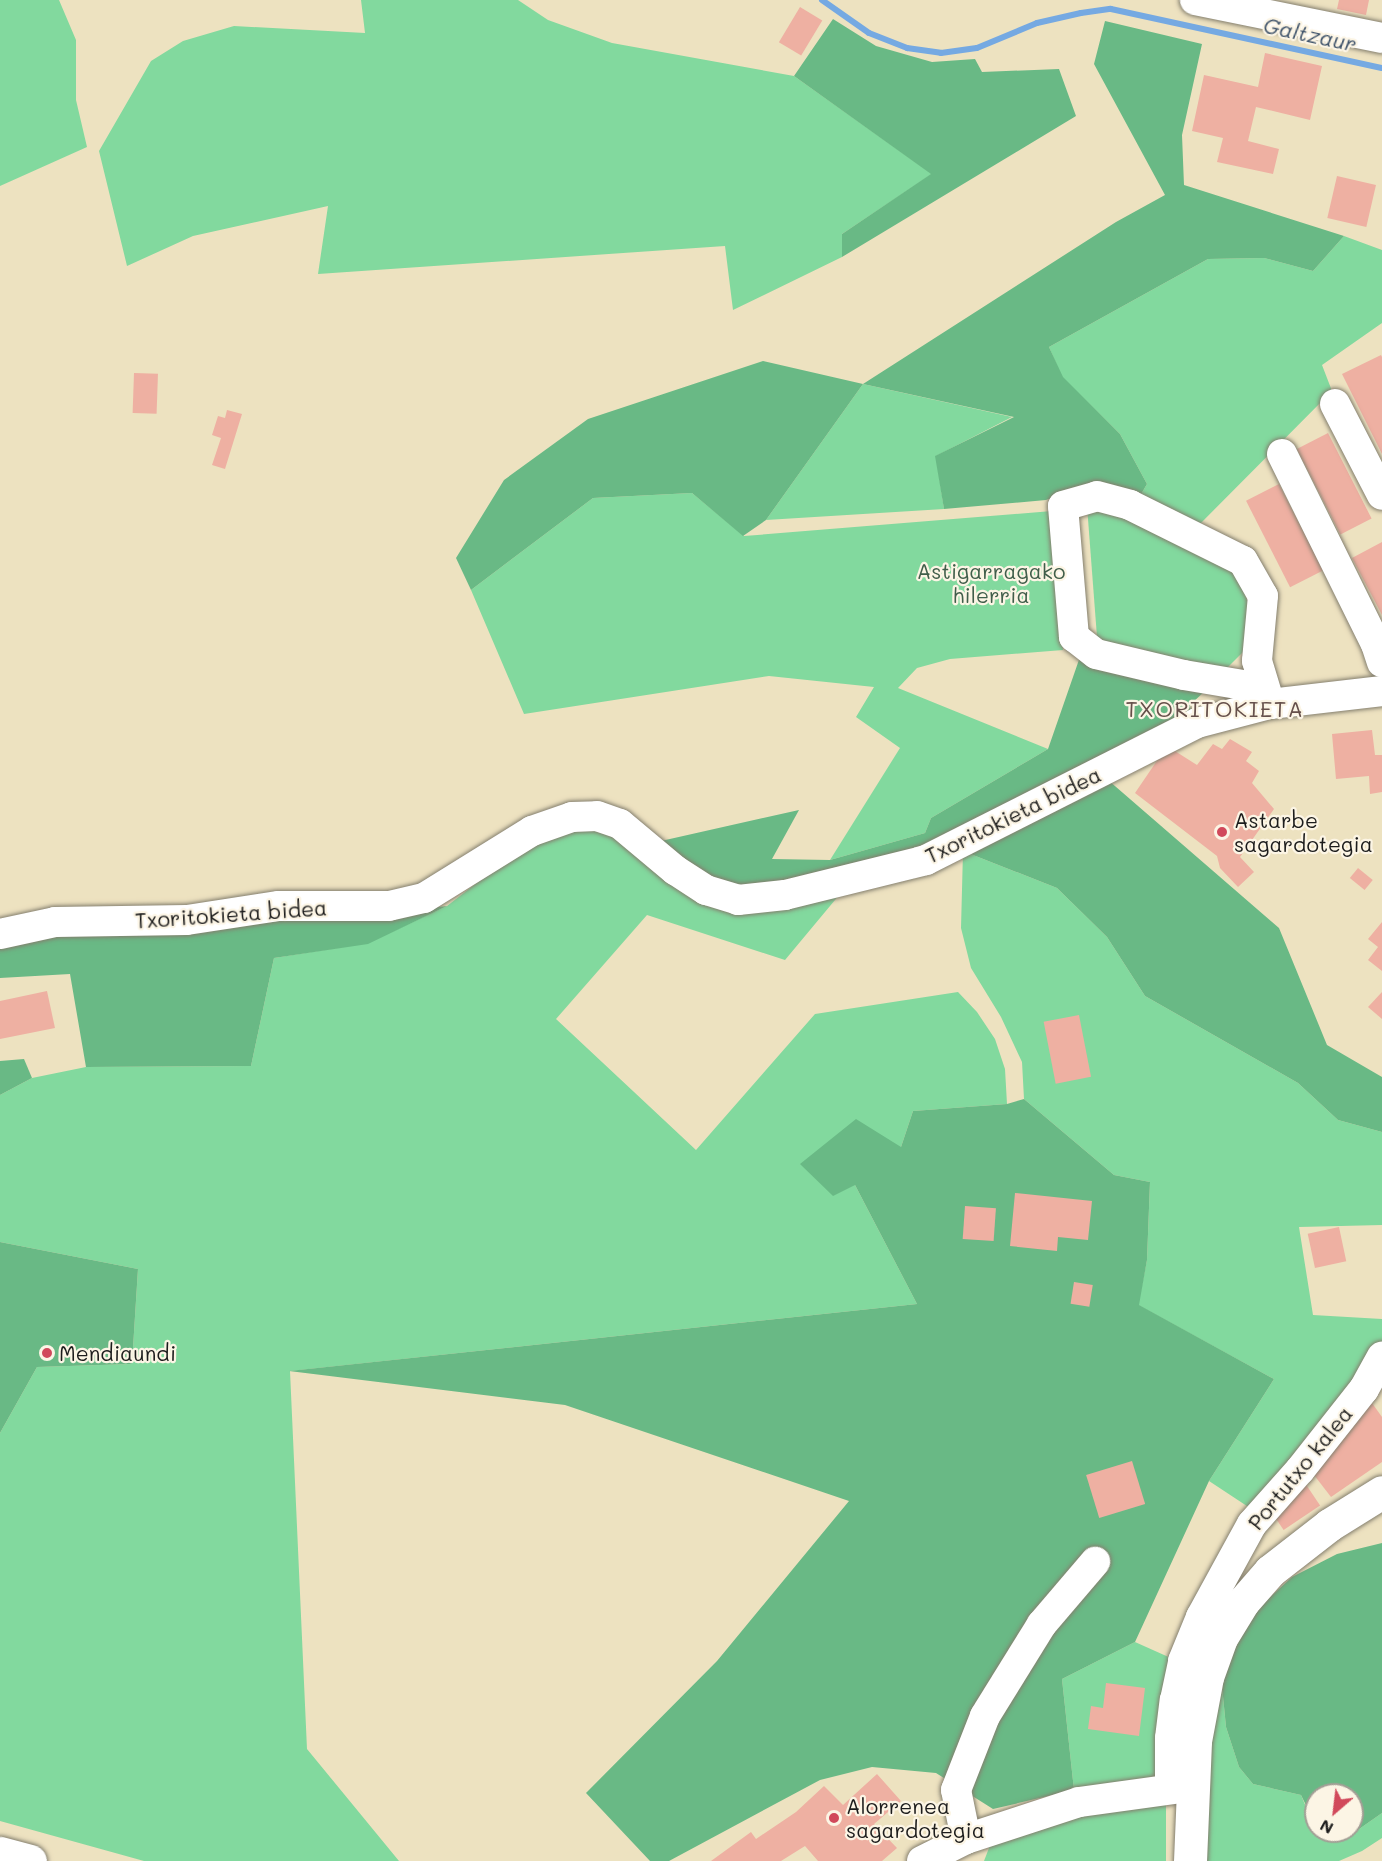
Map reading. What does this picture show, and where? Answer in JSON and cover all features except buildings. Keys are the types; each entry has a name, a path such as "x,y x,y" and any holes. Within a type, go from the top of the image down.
{"main road":[{"path":"1191,1861 1181,1787 1202,1698 1221,1638 1256,1586 1286,1557 1329,1525 1382,1492"},
{"path":"1329,1525 1382,1518"},
{"path":"0,1853 30,1861"}],"street":[{"path":"1195,0 1382,39"},
{"path":"1335,404 1382,495"},
{"path":"1282,454 1376,644 1382,662"},
{"path":"1097,496 1130,505 1243,561 1263,596 1257,661 1270,704 1243,686 1184,675 1096,654 1074,637 1063,506 1097,496"},
{"name":"Txoritokieta bidea","path":"0,934 55,922 187,920 279,906 389,906 424,898 531,831 572,817 597,816 620,824 675,870 706,890 738,900 785,895 926,860 1197,723 1270,704 1382,691"},
{"name":"Portutxo kalea","path":"1181,1787 1170,1738 1175,1700 1184,1661 1201,1617 1252,1524 1300,1470 1364,1389 1382,1357"},
{"path":"966,1839 956,1790 984,1716 1042,1624 1095,1562"},
{"path":"922,1861 966,1839 1079,1802 1181,1787"}],"green space":[{"path":"0,0 59,0 76,40 76,100 87,147 0,186"},
{"path":"361,0 518,0 548,20 612,43 794,76 932,174 842,234 842,257 733,310 725,246 318,274 328,206 193,236 127,266 99,151 151,61 183,41 234,26 365,33"},
{"path":"833,19 876,46 932,62 975,59 982,72 1059,69 1076,116 842,257 842,234 931,174 794,76"},
{"path":"1105,21 1202,44 1182,135 1184,185 1344,236 1313,271 1264,258 1208,259 1049,347 1063,377 1120,434 1147,484 1137,501 1085,487 1046,500 944,509 935,456 1014,417 863,384 1116,222 1165,195 1094,64"},
{"path":"1344,236 1382,250 1382,323 1322,365 1332,391 1193,531 1137,501 1147,484 1120,434 1062,377 1049,347 1208,259 1264,258 1313,271"},
{"path":"763,361 863,384 766,520 743,536 692,493 593,498 471,590 456,558 504,480 588,419"},
{"path":"863,384 1012,417 936,456 944,509 766,520"},
{"name":"Astigarragako hilerria","path":"692,493 744,536 1052,511 1063,650 950,659 917,668 898,688 1048,749 931,818 925,833 830,860 900,748 856,717 874,687 769,676 524,714 471,590 593,498"},
{"path":"1109,505 1234,567 1249,605 1244,651 1218,677 1098,650 1087,506"},
{"path":"1081,654 1206,690 1190,705 1192,719 950,842 787,889 708,885 661,841 799,810 772,859 830,860 925,833 931,818 1048,749"},
{"path":"1108,780 1279,928 1327,1045 1382,1077 1382,1132 1338,1120 1298,1083 1145,996 1107,937 1057,888 963,851"},
{"path":"594,823 840,894 785,960 647,915 556,1019 696,1150 815,1014 958,992 977,1012 995,1039 1005,1069 1007,1104 913,1111 901,1147 855,1185 917,1304 290,1371 307,1749 399,1861 144,1861 0,1821 0,1433 37,1367 132,1364 138,1269 0,1242 0,1095 32,1078 86,1067 251,1066 274,958 368,943 447,906 522,848"},
{"path":"963,851 1057,888 1107,937 1145,996 1298,1083 1338,1120 1382,1132 1382,1225 1299,1227 1313,1315 1382,1319 1382,1342 1340,1414 1256,1512 1209,1481 1274,1379 1138,1305 1147,1260 1150,1182 1114,1175 1024,1099 1022,1062 1001,1017 971,968 961,928"},
{"path":"447,906 368,944 274,958 251,1066 86,1067 70,974 0,978 0,943 60,930 385,913"},
{"path":"24,1059 32,1078 0,1095 0,1061"},
{"path":"1024,1099 1114,1175 1150,1182 1147,1260 1139,1305 1274,1379 1209,1481 1135,1642 1062,1679 1074,1790 993,1809 936,1773 872,1767 820,1780 669,1861 650,1861 586,1793 717,1661 849,1501 565,1405 289,1371 917,1304 855,1185 833,1196 800,1164 856,1119 901,1147 913,1111 1007,1104"},
{"path":"0,1242 138,1269 132,1364 37,1367 0,1433"},
{"path":"1382,1543 1382,1813 1364,1826 1364,1783 1304,1783 1304,1801 1301,1795 1253,1784 1239,1767 1226,1727 1221,1676 1253,1613 1292,1577 1337,1554"},
{"path":"1135,1642 1173,1659 1159,1777 1074,1790 1062,1679"},
{"path":"1221,1676 1226,1727 1239,1767 1253,1784 1301,1795 1304,1802 1304,1843 1364,1843 1364,1826 1382,1813 1382,1838 1362,1851 1339,1861 1202,1861 1211,1731"},
{"path":"1166,1800 1166,1861 984,1861 994,1835 1086,1809"}],"waterway":[{"name":"Galtzaur","path":"822,0 869,33 907,48 941,53 977,48 1037,23 1111,9 1382,68"}],"place":[{"name":"Astarbe sagardotegia","path":"1222,832"},
{"name":"Mendiaundi","path":"47,1353"},
{"name":"Alorrenea sagardotegia","path":"834,1818"}],"district":[{"name":"TXORITOKIETA","path":"1215,709"}]}
